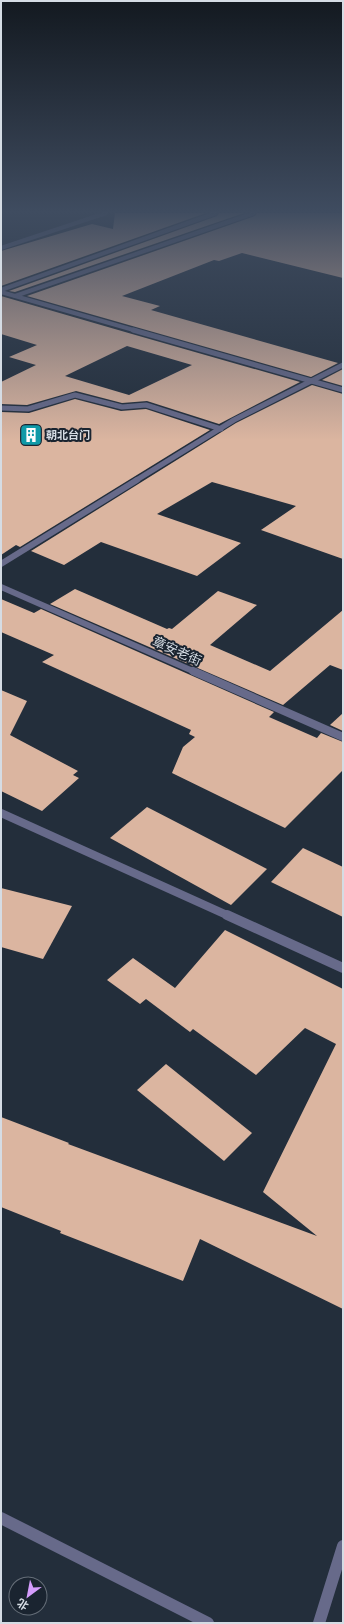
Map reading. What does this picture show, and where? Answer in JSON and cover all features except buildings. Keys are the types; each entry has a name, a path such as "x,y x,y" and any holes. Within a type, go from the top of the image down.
{"street":[{"path":"15,296 36,289"},
{"path":"1,291 343,390"},
{"path":"1,564 221,428 343,365"},
{"path":"1,408 28,410 75,395 122,407 146,405 221,428"},
{"name":"章安老街","path":"1,587 343,737"},
{"path":"1,813 343,968"},
{"path":"1,1518 208,1623"},
{"path":"319,1623 343,1546"}],"place":[{"name":"朝北台门","path":"31,435"}]}
